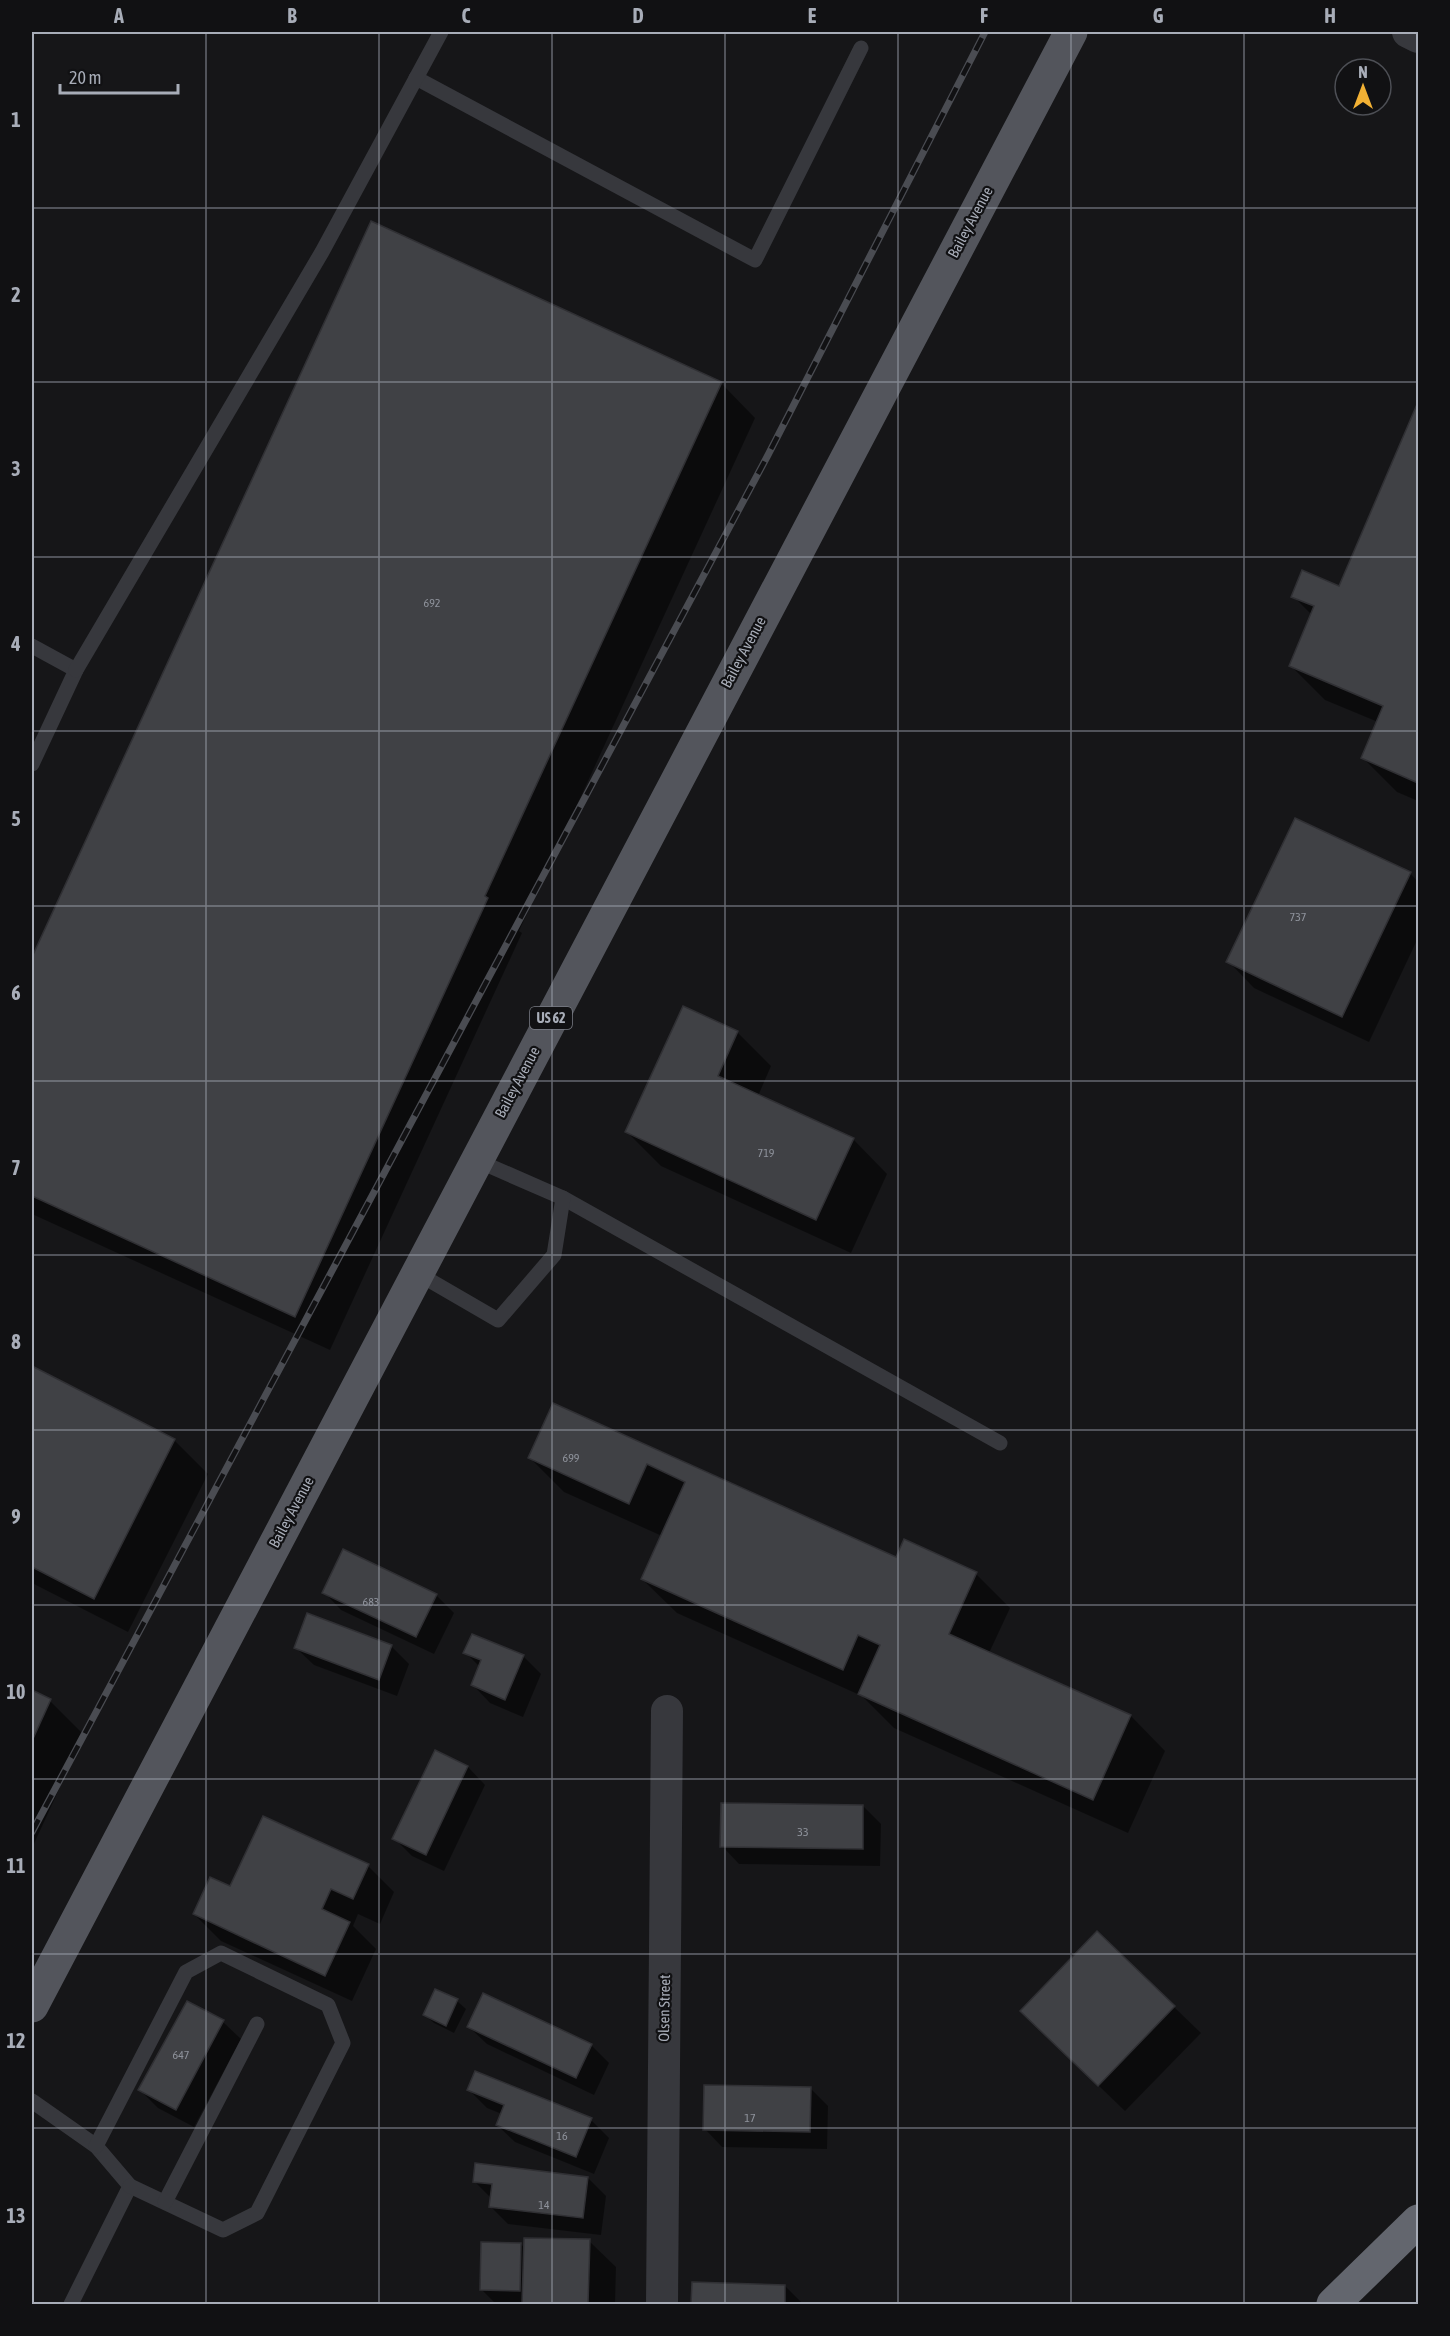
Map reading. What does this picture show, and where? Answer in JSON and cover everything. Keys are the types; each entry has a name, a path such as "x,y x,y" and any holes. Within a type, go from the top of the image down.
{"highway":[{"path":"1333,2304 1419,2221"}],"main road":[{"name":"Bailey Avenue","path":"32,2006 1071,32"}],"street":[{"path":"1408,32 1419,37"},
{"name":"Olsen Street","path":"662,2304 667,1711"}],"lane":[{"path":"32,764 76,670 322,252 441,32"},
{"path":"416,78 755,260 861,48"},
{"path":"32,646 76,670"},
{"path":"476,1160 563,1198 1000,1443"},
{"path":"417,1273 498,1320 554,1255 563,1198"},
{"path":"32,2101 96,2146 130,2186 223,2230 257,2212 343,2043 328,2005 221,1953 186,1972 96,2146"},
{"path":"165,2202 257,2024"},
{"path":"71,2304 130,2186"}],"building":[{"path":"371,221 722,382 485,896 488,898 295,1317 32,1196 32,957"},
{"path":"1418,402 1418,783 1361,758 1383,706 1289,666 1314,606 1291,597 1302,570 1339,586"},
{"path":"1295,818 1411,872 1342,1017 1226,962"},
{"path":"683,1006 738,1031 718,1076 854,1138 816,1220 625,1132"},
{"path":"32,1366 175,1439 94,1599 32,1567"},
{"path":"553,1403 896,1557 904,1539 977,1572 949,1634 1131,1715 1093,1800 858,1694 880,1645 858,1635 843,1670 641,1579 685,1482 647,1464 629,1504 528,1458"},
{"path":"343,1549 437,1594 416,1637 322,1593"},
{"path":"307,1613 392,1645 379,1680 294,1648"},
{"path":"472,1634 524,1655 505,1700 471,1685 481,1660 463,1653"},
{"path":"32,1690 51,1699 32,1741"},
{"path":"435,1750 468,1766 426,1855 392,1839"},
{"path":"721,1803 863,1805 863,1849 720,1847"},
{"path":"263,1816 369,1864 353,1899 331,1889 322,1909 350,1922 325,1976 193,1914 210,1877 230,1886"},
{"path":"1097,1931 1175,2006 1098,2086 1020,2011"},
{"path":"435,1989 458,1999 446,2026 423,2015"},
{"path":"483,1993 592,2044 576,2078 467,2027"},
{"path":"187,2001 224,2020 176,2110 138,2090"},
{"path":"475,2071 592,2118 576,2157 496,2125 504,2105 467,2090"},
{"path":"704,2085 811,2087 810,2132 703,2130"},
{"path":"475,2163 588,2177 583,2218 489,2207 492,2184 473,2182"},
{"path":"524,2238 590,2239 588,2304 522,2304"},
{"path":"481,2242 521,2243 520,2291 480,2290"},
{"path":"692,2282 785,2285 785,2304 691,2304"}],"railway":[{"path":"32,1832 768,455 985,32"}]}
